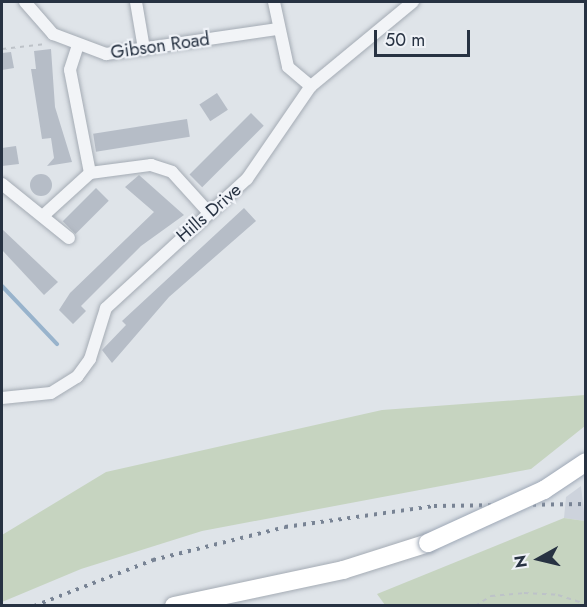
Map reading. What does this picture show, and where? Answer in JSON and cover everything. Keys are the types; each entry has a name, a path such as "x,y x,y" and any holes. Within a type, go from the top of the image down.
{"main road":[{"path":"174,606 343,570 428,543 544,490 585,462"}],"street":[{"name":"Gibson Road","path":"25,2 37,21 58,36 106,54 278,29"},
{"path":"136,2 144,49"},
{"path":"274,2 288,67 311,86"},
{"name":"Hills Drive","path":"2,398 51,393 76,377 90,359 106,308 253,173 311,86 413,2"},
{"path":"78,45 70,70 90,173"},
{"path":"45,214 90,173 159,165 172,172 208,213"},
{"path":"2,183 45,214 69,238"}],"path":[{"path":"2,49 55,43 58,36"},
{"path":"475,606 491,596 524,593 585,604"}],"shaded area":[{"path":"581,486 585,521 564,518 566,497"}],"green space":[{"path":"585,395 585,426 531,469 202,531 81,569 2,602 2,535 106,472 382,410"},
{"path":"564,518 585,521 585,605 385,605 377,594"}],"building":[{"path":"51,49 55,107 72,162 47,166 54,158 51,138 42,139 31,69 36,69 34,51"},
{"path":"11,52 14,68 2,70 2,53"},
{"path":"217,93 228,110 210,121 199,104"},
{"path":"251,113 264,126 202,187 189,175"},
{"path":"187,119 190,137 96,152 93,134"},
{"path":"16,146 19,164 2,166 2,148"},
{"path":"41,174 49,177 52,185 49,193 41,196 33,193 30,185 33,177"},
{"path":"139,175 184,215 141,246 81,306 86,311 73,324 59,310 70,293 154,212 125,187"},
{"path":"96,188 109,201 75,234 63,221"},
{"path":"244,208 256,221 169,297 112,363 102,350 126,325 122,321"},
{"path":"2,229 58,282 44,295 2,250"}],"waterway":[{"path":"2,286 57,344"}],"railway":[{"path":"34,606 153,560 285,527 434,506 586,504"}]}
